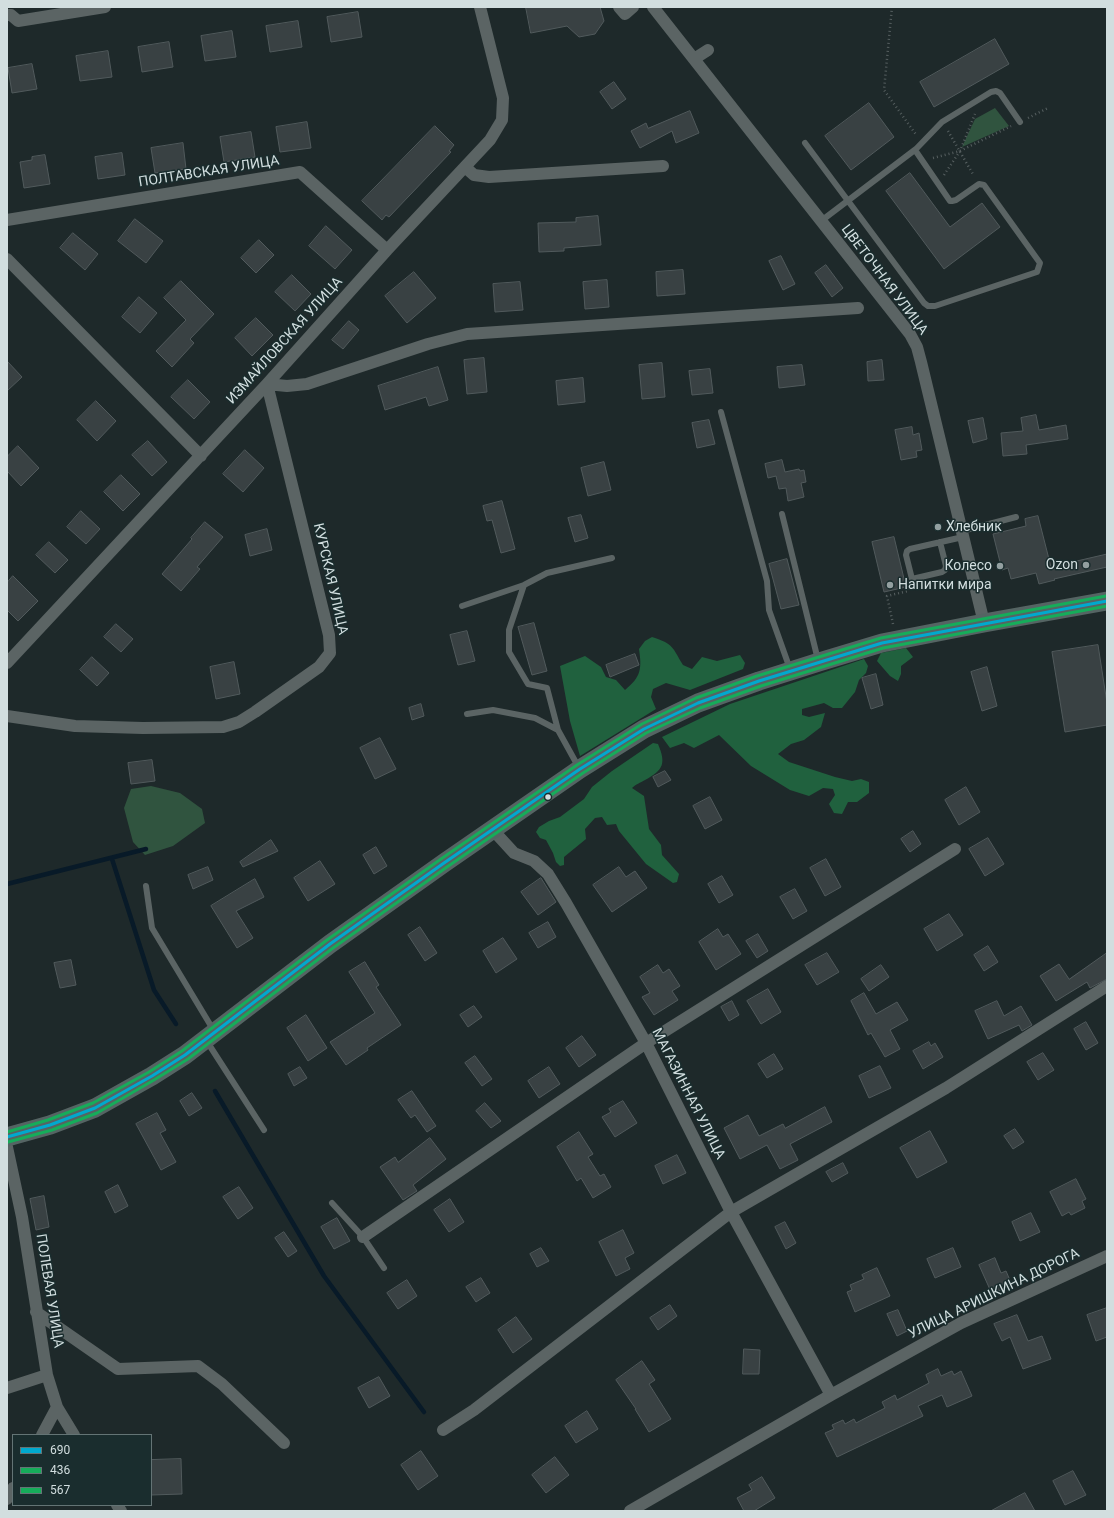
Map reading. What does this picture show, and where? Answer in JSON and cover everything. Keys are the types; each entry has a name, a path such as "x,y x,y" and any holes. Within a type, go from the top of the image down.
{"main road":[{"path":"7,1137 50,1125 95,1108 152,1076 210,1036 330,944 492,829 580,769 650,726 698,703 791,670 897,640 1107,601"}],"street":[{"path":"11,12 18,21 105,7"},
{"name":"ИЗМАЙЛОВСКАЯ УЛИЦА","path":"7,662 201,456 387,250 490,140 502,120 503,98 480,7"},
{"path":"619,7 625,14 633,7"},
{"name":"ЦВЕТОЧНАЯ УЛИЦА","path":"653,7 910,334 917,348 984,623"},
{"path":"694,59 708,50"},
{"path":"465,167 474,175 489,177 663,166"},
{"name":"ПОЛТАВСКАЯ УЛИЦА","path":"7,220 300,172 387,250"},
{"path":"7,259 201,456"},
{"path":"267,384 287,386 307,384 428,344 467,334 858,308"},
{"name":"КУРСКАЯ УЛИЦА","path":"7,716 75,726 143,728 223,727 239,722 255,712 319,667 330,653 329,635 267,384"},
{"name":"МАГАЗИННАЯ УЛИЦА","path":"492,829 514,853 534,861 548,874 566,903 646,1043 731,1212 831,1395"},
{"path":"363,1237 646,1043 955,849"},
{"path":"444,1430 474,1410 731,1212 946,1088 1107,986"},
{"name":"ПОЛЕВАЯ УЛИЦА","path":"7,1147 22,1217 47,1374 57,1407 73,1434"},
{"name":"УЛИЦА АРИШКИНА ДОРОГА","path":"630,1511 831,1395 962,1323 1107,1256"},
{"path":"36,1312 118,1369 198,1366 222,1384 284,1443"},
{"path":"7,1388 47,1374"},
{"path":"43,1434 57,1407"},
{"path":"7,1499 12,1490"}],"lane":[{"path":"821,221 915,150 942,122 991,92 996,91 1000,93 1020,122"},
{"path":"805,143 924,303 928,306 935,306 1037,272 1040,263 984,185 979,184 950,201 915,150"},
{"path":"721,412 767,581 770,610 791,670"},
{"path":"782,514 819,662"},
{"path":"940,542 946,566 945,570 912,579 906,555 907,551 910,549 940,542 1016,517"},
{"path":"462,606 524,585 547,573 612,558"},
{"path":"524,585 509,630 509,652 528,684 547,688 558,730 580,769"},
{"path":"467,714 493,710 535,718 558,730"},
{"path":"146,886 152,928 210,1036 264,1130"},
{"path":"332,1203 363,1237 384,1268"}],"path":[{"path":"892,7 884,90 922,143"},
{"path":"938,184 960,150 981,98"},
{"path":"923,161 960,150 1048,108"},
{"path":"942,122 979,184"},
{"path":"897,640 887,596 908,591 912,579"}],"green space":[{"path":"995,108 1009,126 962,147 975,119"},
{"path":"652,637 669,644 683,665 692,669 702,657 717,661 740,655 745,663 743,669 690,690 666,683 653,689 651,697 656,709 580,756 570,721 560,666 585,656 601,667 606,677 616,680 625,690 634,681 639,672 639,649 645,641"},
{"path":"906,648 913,657 901,666 901,674 898,681 890,676 877,661 881,653"},
{"path":"864,659 868,666 866,673 859,680 855,692 842,708 833,708 824,703 802,709 802,715 809,717 825,713 821,727 804,740 791,744 778,754 789,762 835,777 852,781 861,779 869,782 869,793 857,802 848,802 842,814 834,813 829,804 835,795 833,789 823,788 809,796 790,790 751,766 719,735 694,748 684,743 670,748 662,737 730,704"},
{"path":"653,743 658,744 661,751 662,765 656,773 632,788 644,796 649,829 661,845 662,855 679,874 677,882 673,883 646,864 619,831 616,824 607,825 602,817 595,818 585,829 586,839 564,857 564,865 560,866 556,862 546,840 540,838 536,832 539,827 560,817 584,799 592,787 612,771"},
{"path":"151,786 180,793 202,809 205,823 173,846 145,855 133,842 124,808 131,789"}],"building":[{"path":"526,7 600,7 604,21 595,34 579,37 567,26 531,33"},
{"path":"358,12 362,37 331,42 327,17"},
{"path":"298,21 302,47 270,52 266,26"},
{"path":"232,31 236,57 205,61 201,36"},
{"path":"995,39 1009,64 934,107 920,82"},
{"path":"169,42 173,67 142,72 138,47"},
{"path":"108,51 112,77 80,81 76,56"},
{"path":"32,64 37,89 12,93 8,68"},
{"path":"614,82 626,99 612,109 600,92"},
{"path":"869,103 894,137 851,170 825,136"},
{"path":"690,111 699,133 676,143 672,131 640,148 631,131 646,123 648,128"},
{"path":"307,122 311,148 280,152 276,127"},
{"path":"435,126 454,145 449,151 451,152 389,217 386,215 382,220 362,201"},
{"path":"251,132 255,157 224,162 220,137"},
{"path":"183,143 186,169 155,173 151,148"},
{"path":"122,153 125,175 98,179 95,157"},
{"path":"45,155 50,184 24,188 20,162 32,160 32,157"},
{"path":"910,173 950,227 982,203 1000,227 944,269 886,191"},
{"path":"598,216 601,245 564,248 564,251 539,252 538,223 576,222 576,218"},
{"path":"135,219 163,241 146,263 118,241"},
{"path":"326,226 352,250 335,269 309,246"},
{"path":"73,233 98,254 85,270 60,248"},
{"path":"259,240 274,255 256,273 241,258"},
{"path":"781,256 795,284 783,290 769,261"},
{"path":"826,265 843,288 832,297 815,273"},
{"path":"683,270 685,294 657,296 656,272"},
{"path":"414,272 436,298 407,323 385,296"},
{"path":"292,275 311,294 295,311 275,292"},
{"path":"607,280 609,307 585,309 583,282"},
{"path":"181,281 214,314 190,339 194,343 172,367 156,351 186,320 164,298"},
{"path":"520,282 523,310 495,312 493,284"},
{"path":"139,297 157,313 140,333 122,317"},
{"path":"256,318 273,335 252,356 235,338"},
{"path":"349,321 359,330 343,349 332,340"},
{"path":"484,358 487,392 467,394 464,360"},
{"path":"882,360 884,380 868,381 867,362"},
{"path":"7,361 22,377 7,391"},
{"path":"662,363 665,397 642,399 639,365"},
{"path":"802,365 805,385 779,388 777,367"},
{"path":"438,367 448,400 429,406 426,397 385,410 378,386"},
{"path":"710,369 713,393 692,395 689,371"},
{"path":"583,378 585,402 558,405 556,381"},
{"path":"188,380 210,402 194,419 171,397"},
{"path":"96,401 116,421 97,441 77,420"},
{"path":"1036,415 1039,430 1066,425 1068,439 1026,445 1027,454 1003,456 1001,433 1023,431 1021,418"},
{"path":"983,418 987,439 973,443 968,421"},
{"path":"709,420 715,444 697,448 692,423"},
{"path":"912,427 913,435 919,433 922,450 916,451 917,457 901,460 895,430"},
{"path":"148,441 167,462 152,476 132,455"},
{"path":"18,446 39,468 21,486 7,471 7,457"},
{"path":"245,450 264,468 243,492 223,474"},
{"path":"782,460 785,472 799,469 800,471 804,470 806,482 801,483 804,497 788,501 786,488 779,489 776,476 768,478 765,464"},
{"path":"604,462 611,490 588,496 581,468"},
{"path":"121,475 140,494 123,511 104,492"},
{"path":"502,501 515,549 501,553 492,520 487,521 483,506"},
{"path":"81,511 100,529 86,544 67,527"},
{"path":"581,515 588,538 575,542 568,518"},
{"path":"1038,516 1051,567 1107,554 1107,567 1054,579 1055,580 1039,584 1036,573 1011,579 1008,568 1002,570 993,534 1026,526 1025,519"},
{"path":"205,522 223,537 197,567 200,569 181,591 162,574"},
{"path":"267,529 272,550 250,556 245,535"},
{"path":"894,537 906,587 884,592 872,542"},
{"path":"49,542 68,560 55,573 36,555"},
{"path":"787,559 799,605 781,609 769,564"},
{"path":"13,576 38,601 18,621 7,610 7,583"},
{"path":"534,623 547,671 532,675 518,627"},
{"path":"116,624 133,639 121,652 104,637"},
{"path":"467,631 475,661 458,665 450,635"},
{"path":"1098,645 1107,703 1107,725 1065,732 1052,652"},
{"path":"635,654 639,665 610,677 606,665"},
{"path":"92,657 109,673 97,686 80,670"},
{"path":"234,662 240,694 216,699 210,667"},
{"path":"987,667 997,706 982,711 971,672"},
{"path":"876,674 883,705 871,709 862,678"},
{"path":"421,704 424,716 412,720 409,708"},
{"path":"380,738 396,769 375,779 360,748"},
{"path":"152,760 155,781 131,784 128,763"},
{"path":"665,771 671,780 658,787 653,777"},
{"path":"966,787 980,812 959,825 945,800"},
{"path":"710,797 722,820 705,829 693,806"},
{"path":"913,831 921,844 910,852 901,839"},
{"path":"988,838 1004,864 985,876 969,849"},
{"path":"271,840 278,851 243,867 240,862"},
{"path":"376,847 387,866 374,874 363,855"},
{"path":"826,859 841,887 825,896 810,868"},
{"path":"320,861 335,884 308,901 294,878"},
{"path":"208,867 213,880 193,889 188,875"},
{"path":"619,867 626,877 635,871 647,888 612,912 593,885"},
{"path":"722,876 733,895 719,903 708,884"},
{"path":"541,878 556,902 538,915 521,892"},
{"path":"255,879 264,897 236,911 253,938 237,948 211,906"},
{"path":"795,889 807,911 793,919 780,897"},
{"path":"949,914 963,935 937,951 924,929"},
{"path":"548,922 556,937 538,948 529,933"},
{"path":"420,927 437,953 425,961 408,935"},
{"path":"718,929 723,937 728,934 741,954 716,970 699,942"},
{"path":"758,934 768,951 757,958 746,941"},
{"path":"503,938 517,959 496,973 483,951"},
{"path":"988,946 998,962 984,971 974,955"},
{"path":"827,953 839,972 817,985 805,965"},
{"path":"1107,953 1107,979 1090,988 1087,982 1056,1001 1040,976 1059,964 1069,979"},
{"path":"71,960 76,985 60,988 54,963"},
{"path":"365,962 379,985 376,987 401,1025 367,1048 368,1050 346,1065 330,1042 375,1013 349,972"},
{"path":"658,965 663,973 669,969 680,986 672,991 678,1000 654,1015 642,997 650,993 640,977"},
{"path":"881,965 889,977 869,991 861,979"},
{"path":"768,989 781,1012 761,1024 747,1001"},
{"path":"864,993 876,1014 897,1002 908,1020 890,1030 900,1049 885,1057 871,1033 868,1035 851,1001"},
{"path":"732,1001 739,1015 729,1021 721,1007"},
{"path":"997,1001 1004,1016 1021,1006 1032,1025 1022,1031 1019,1025 988,1039 975,1011"},
{"path":"474,1006 482,1017 468,1027 460,1015"},
{"path":"306,1015 327,1048 308,1061 287,1028"},
{"path":"1086,1022 1098,1043 1086,1050 1074,1029"},
{"path":"582,1036 596,1055 579,1067 566,1048"},
{"path":"929,1042 931,1046 935,1043 943,1057 923,1069 913,1051"},
{"path":"1043,1053 1054,1070 1038,1080 1027,1062"},
{"path":"774,1054 783,1069 767,1078 758,1064"},
{"path":"475,1056 492,1079 482,1086 465,1063"},
{"path":"880,1066 891,1088 869,1098 859,1076"},
{"path":"300,1067 307,1078 294,1086 288,1074"},
{"path":"549,1067 560,1084 539,1098 528,1081"},
{"path":"412,1091 436,1126 427,1132 415,1115 411,1118 398,1100"},
{"path":"192,1093 202,1108 189,1116 180,1101"},
{"path":"623,1101 637,1123 615,1137 602,1117 611,1112 609,1109"},
{"path":"485,1103 501,1121 491,1128 476,1111"},
{"path":"825,1107 832,1122 790,1144 798,1160 780,1169 767,1145 740,1159 724,1128 748,1115 759,1136 783,1124 785,1128"},
{"path":"157,1113 166,1130 160,1133 176,1162 161,1170 136,1124"},
{"path":"1015,1129 1024,1142 1013,1149 1004,1136"},
{"path":"930,1131 947,1162 917,1178 900,1148"},
{"path":"579,1132 593,1154 588,1157 600,1176 604,1174 611,1187 593,1198 581,1178 577,1181 557,1147"},
{"path":"430,1138 446,1159 413,1185 417,1191 403,1200 380,1167 395,1157 398,1162"},
{"path":"677,1155 686,1173 663,1184 655,1166"},
{"path":"843,1163 848,1173 832,1182 826,1172"},
{"path":"1076,1179 1086,1199 1082,1201 1085,1208 1071,1215 1069,1212 1062,1216 1050,1192"},
{"path":"118,1185 128,1206 115,1213 105,1192"},
{"path":"239,1187 253,1208 238,1219 223,1197"},
{"path":"44,1196 49,1227 36,1230 30,1199"},
{"path":"450,1199 464,1222 449,1232 434,1210"},
{"path":"1031,1213 1040,1232 1020,1241 1012,1222"},
{"path":"337,1218 350,1241 334,1249 321,1227"},
{"path":"785,1222 796,1243 786,1249 775,1227"},
{"path":"623,1230 634,1253 625,1258 630,1269 616,1276 599,1242"},
{"path":"284,1232 297,1251 288,1257 275,1238"},
{"path":"541,1248 549,1261 537,1267 530,1254"},
{"path":"953,1248 961,1267 935,1278 927,1259"},
{"path":"995,1258 1001,1273 1006,1271 1012,1285 992,1294 979,1265"},
{"path":"877,1268 890,1296 855,1312 847,1292 852,1290 850,1285 864,1279 862,1275"},
{"path":"481,1278 490,1293 476,1302 466,1287"},
{"path":"407,1280 417,1296 398,1309 387,1293"},
{"path":"670,1305 677,1316 658,1330 650,1318"},
{"path":"1107,1308 1107,1337 1096,1341 1087,1315"},
{"path":"898,1310 907,1331 897,1336 887,1314"},
{"path":"1017,1315 1028,1341 1042,1336 1051,1359 1023,1369 1010,1337 1002,1341 994,1324"},
{"path":"516,1317 532,1339 513,1353 498,1330"},
{"path":"744,1349 760,1350 759,1374 743,1374"},
{"path":"642,1361 655,1380 649,1384 671,1419 649,1432 636,1409 616,1380"},
{"path":"938,1369 941,1376 952,1371 954,1375 961,1371 972,1396 947,1407 942,1395 918,1406 923,1416 837,1457 825,1433 834,1429 832,1425 843,1420 845,1424 854,1419 856,1423 885,1408 882,1402 895,1395 897,1400 929,1383 926,1375"},
{"path":"379,1377 390,1396 369,1408 358,1388"},
{"path":"587,1411 598,1429 576,1443 565,1426"},
{"path":"421,1451 438,1476 418,1490 401,1465"},
{"path":"555,1457 569,1475 546,1493 532,1475"},
{"path":"181,1459 182,1494 152,1495 152,1460"},
{"path":"1073,1471 1086,1495 1065,1505 1053,1481"},
{"path":"762,1477 775,1498 754,1511 744,1511 737,1498 752,1490 749,1485"},
{"path":"1025,1493 1035,1511 991,1511"}],"waterway":[{"path":"7,884 146,849"},
{"path":"112,859 154,990 176,1024"},
{"path":"215,1091 324,1276 424,1412"}],"transit line":[{"name":"567","path":"7,1132 48,1120 93,1103 149,1072 182,1051 327,940 577,765 642,724 696,698 757,676 881,638 1106,596"},
{"name":"690","path":"7,1137 50,1125 95,1108 152,1076 185,1055 330,944 444,863 580,769 644,729 698,703 759,681 882,643 1107,601"},
{"name":"436","path":"8,1142 52,1130 97,1113 188,1059 333,948 583,773 646,733 700,708 761,686 883,648 1107,606"}],"place":[{"name":"Хлебник","path":"938,527"},
{"name":"Ozon","path":"1086,565"},
{"name":"Колесо","path":"1000,566"},
{"name":"Напитки мира","path":"890,585"}]}
